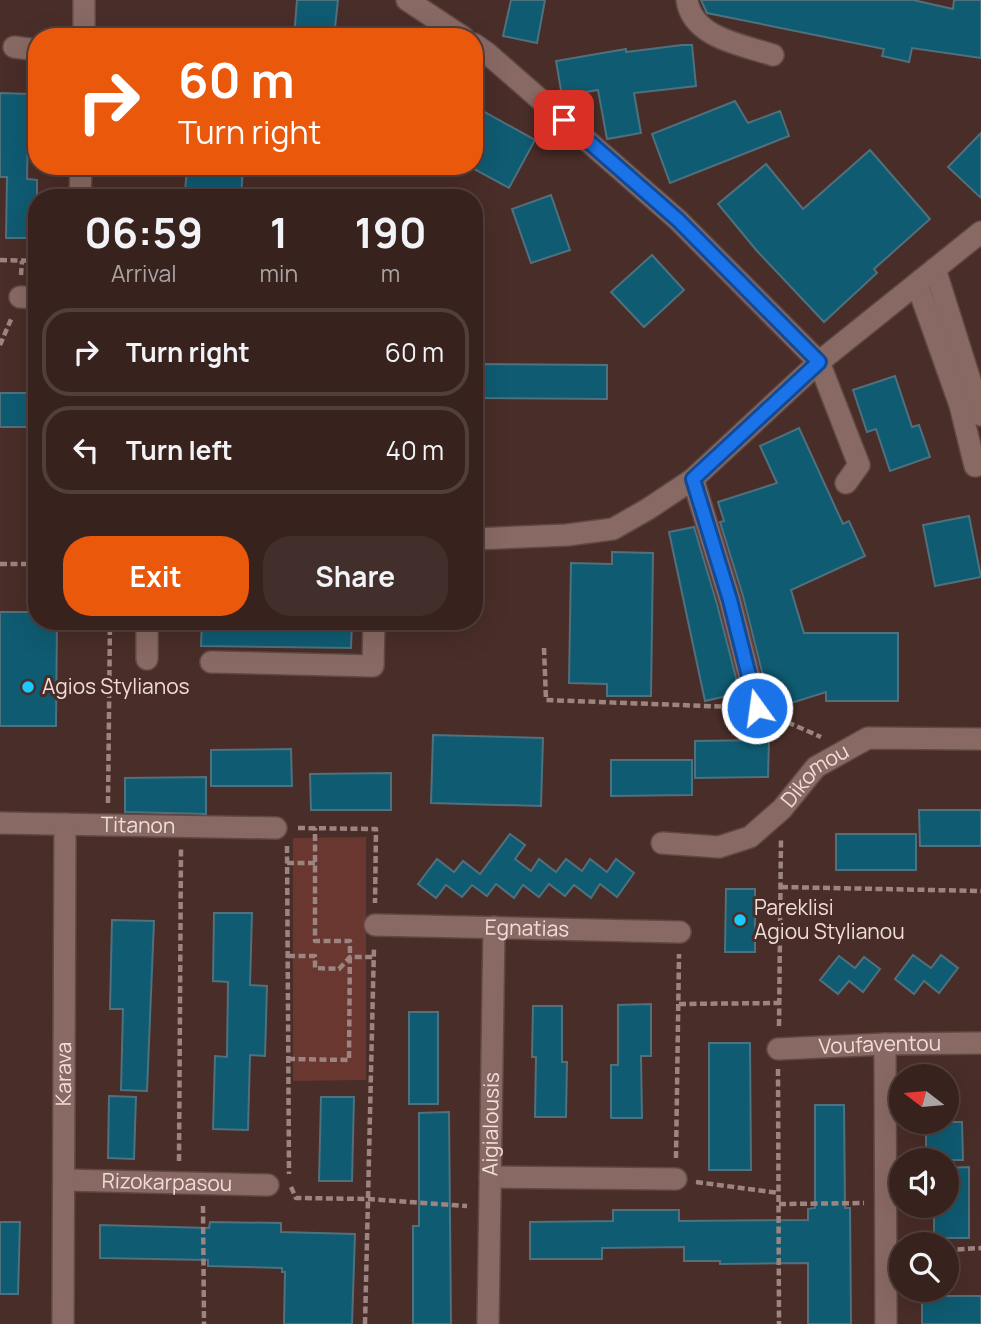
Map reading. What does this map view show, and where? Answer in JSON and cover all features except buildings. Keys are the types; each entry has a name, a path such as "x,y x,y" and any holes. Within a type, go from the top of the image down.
{"street":[{"path":"84,0 84,28"},
{"path":"407,0 449,28"},
{"path":"687,0 688,10 706,31 774,55"},
{"path":"15,47 28,49"},
{"path":"483,50 678,220 819,362 859,465 846,482"},
{"path":"483,539 567,535 613,529 648,509 693,479 819,362 981,232"},
{"path":"935,269 981,415"},
{"path":"917,284 960,405 975,466"},
{"path":"693,479 730,600 757,708"},
{"path":"147,630 147,659"},
{"path":"211,662 373,666 374,630"},
{"name":"Dikomou","path":"662,843 719,846 750,837 782,809 816,767 868,737 981,739"},
{"name":"Titanon","path":"0,823 281,828"},
{"name":"Karava","path":"63,1324 65,824"},
{"name":"Egnatias","path":"375,925 680,932"},
{"name":"Aigialousis","path":"488,1324 494,927"},
{"name":"Voufaventou","path":"778,1049 981,1043"},
{"path":"885,1044 886,1324"},
{"path":"490,1177 676,1179"},
{"name":"Rizokarpasou","path":"65,1180 278,1184"}],"path":[{"path":"0,260 28,261"},
{"path":"0,345 28,297"},
{"path":"0,564 28,564"},
{"path":"108,825 110,630"},
{"path":"544,648 546,701 757,708 847,749"},
{"path":"178,1183 181,827"},
{"path":"365,1324 368,1199 374,957 375,925 376,829 281,828 287,863 288,1059 278,1184 296,1198 368,1199 489,1208"},
{"path":"288,1059 349,1060 350,941 315,941 316,828"},
{"path":"287,863 316,863"},
{"path":"781,887 981,891"},
{"path":"680,932 676,1179 779,1193"},
{"path":"288,956 315,957 315,968 339,969 350,957 374,957"},
{"path":"679,1004 779,1003"},
{"path":"203,1184 204,1324"},
{"path":"779,1204 886,1203"},
{"path":"959,1249 981,1248"}],"shaded area":[{"path":"366,837 366,1080 293,1081 293,838"}],"place":[{"name":"Agios Stylianos","path":"28,687"},
{"name":"Pareklisi Agiou Stylianou","path":"740,920"}],"route":[{"path":"564,120 678,220 819,362 693,479 730,600 757,708"}]}
